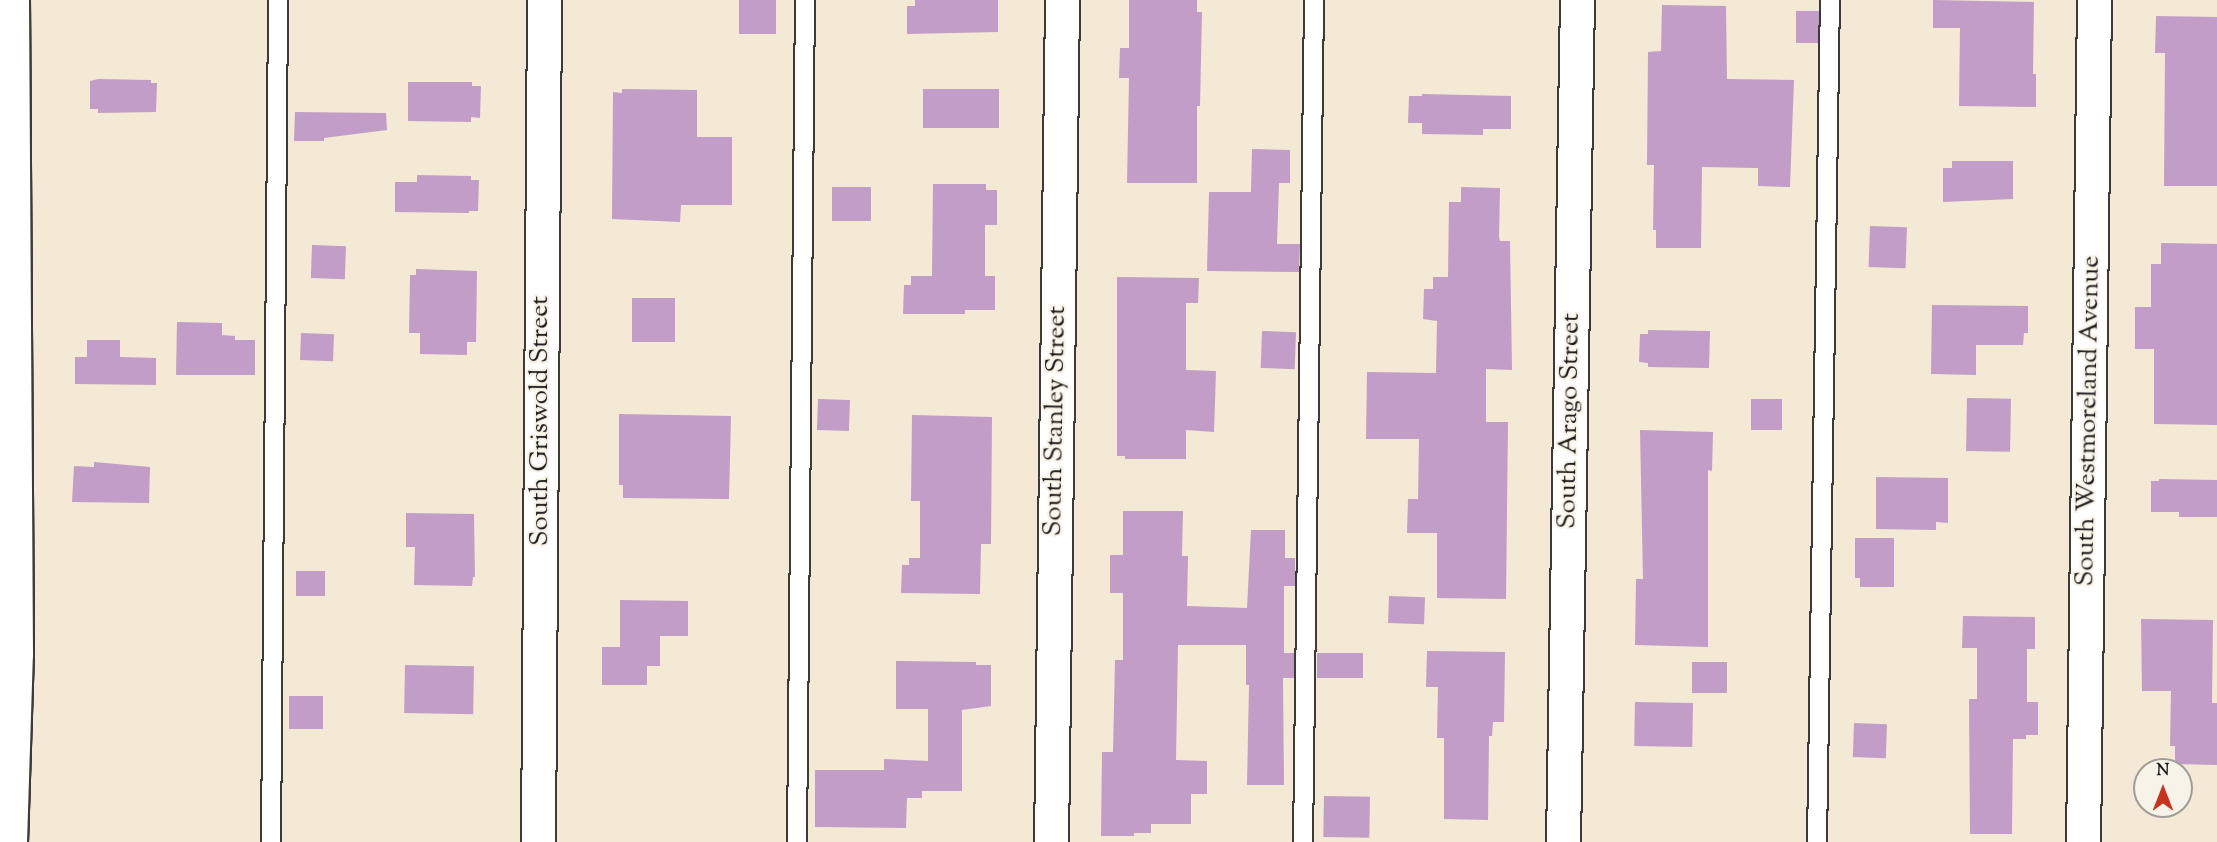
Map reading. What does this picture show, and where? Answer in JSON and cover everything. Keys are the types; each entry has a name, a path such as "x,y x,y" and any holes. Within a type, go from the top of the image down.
{"street":[{"path":"10,842 16,654 12,0"},
{"name":"South Griswold Street","path":"537,842 544,0"},
{"name":"South Stanley Street","path":"1051,842 1062,0"},
{"name":"South Arago Street","path":"1563,842 1577,0"},
{"name":"South Westmoreland Avenue","path":"2084,842 2094,0"}],"lane":[{"path":"271,842 278,0"},
{"path":"797,842 805,0"},
{"path":"1303,842 1314,0"},
{"path":"1817,842 1830,0"}],"building":[{"path":"739,0 776,0 776,34 739,34"},
{"path":"915,0 998,0 998,32 907,34 907,6 915,6"},
{"path":"1129,0 1197,0 1197,12 1202,12 1200,106 1197,106 1197,183 1127,183 1129,78 1119,78 1120,48 1129,48"},
{"path":"1933,0 2034,2 2033,74 2036,74 2036,107 1959,106 1960,28 1933,28"},
{"path":"1662,5 1726,6 1727,79 1794,80 1790,187 1758,186 1758,168 1702,167 1701,248 1656,248 1656,230 1653,230 1654,165 1647,165 1648,52 1661,51"},
{"path":"1796,11 1819,11 1819,43 1796,43"},
{"path":"2156,16 2217,17 2217,186 2164,186 2165,53 2155,53"},
{"path":"98,79 151,80 151,83 157,83 156,112 98,113 98,109 90,109 90,81"},
{"path":"408,82 472,82 472,86 481,86 480,118 471,117 471,122 408,121"},
{"path":"622,89 697,90 697,137 732,137 732,205 681,205 680,222 612,219 613,92 622,93"},
{"path":"923,89 999,89 999,128 923,128"},
{"path":"1422,94 1511,96 1511,129 1483,129 1483,135 1422,134 1422,123 1408,123 1409,96 1422,96"},
{"path":"295,112 386,113 387,130 324,138 324,141 294,141"},
{"path":"1252,149 1290,150 1290,183 1279,183 1277,244 1300,244 1299,272 1207,271 1209,192 1251,192"},
{"path":"1952,161 2013,161 2013,199 1943,202 1943,168 1952,168"},
{"path":"417,175 471,176 471,180 479,180 478,211 469,211 469,213 395,212 395,182 417,182"},
{"path":"933,184 986,184 986,190 997,190 997,225 985,225 985,276 995,276 995,310 965,310 965,314 903,314 904,285 911,285 911,276 932,276"},
{"path":"832,187 871,187 871,221 832,221"},
{"path":"1461,187 1500,188 1499,237 1500,241 1510,241 1512,370 1486,369 1486,422 1508,422 1506,599 1437,598 1437,533 1407,533 1408,499 1418,499 1419,439 1366,439 1367,372 1436,373 1437,321 1423,319 1424,289 1433,289 1433,277 1448,277 1449,202 1461,202"},
{"path":"1870,226 1907,227 1906,268 1869,267"},
{"path":"2161,243 2217,244 2217,425 2154,424 2154,349 2135,349 2135,307 2151,307 2151,264 2161,264"},
{"path":"312,245 346,246 345,279 311,278"},
{"path":"416,269 477,271 476,342 467,342 467,355 420,354 420,333 409,333 410,275 416,275"},
{"path":"1117,277 1199,278 1198,303 1186,303 1186,370 1216,371 1214,432 1186,430 1186,459 1125,459 1125,456 1117,456"},
{"path":"632,298 675,298 675,342 632,342"},
{"path":"1932,305 2028,306 2028,333 2024,333 2023,345 1976,345 1976,375 1931,374"},
{"path":"177,322 222,323 222,335 235,336 235,340 255,340 255,375 176,375"},
{"path":"1648,330 1710,331 1709,368 1648,367 1648,363 1639,362 1640,334 1648,334"},
{"path":"1262,331 1296,332 1295,369 1261,368"},
{"path":"301,333 334,334 333,361 300,360"},
{"path":"87,340 120,340 120,357 156,358 156,385 75,384 75,357 87,357"},
{"path":"1967,398 2011,399 2010,452 1966,451"},
{"path":"818,399 850,400 849,431 817,430"},
{"path":"1751,399 1782,399 1782,430 1751,430"},
{"path":"619,414 731,416 729,499 623,498 623,485 619,485"},
{"path":"912,415 992,417 991,544 981,544 980,594 901,593 902,565 909,565 909,558 920,558 920,501 911,501"},
{"path":"1640,430 1713,432 1712,471 1708,470 1708,647 1635,645 1636,579 1643,579"},
{"path":"94,462 150,467 149,503 72,502 74,466 94,467"},
{"path":"1876,477 1948,478 1948,523 1936,522 1936,530 1876,529"},
{"path":"2159,479 2217,480 2217,517 2179,517 2179,512 2151,512 2151,481 2159,481"},
{"path":"1123,511 1183,511 1182,556 1188,556 1187,606 1247,608 1251,530 1285,530 1285,558 1295,558 1295,586 1284,586 1284,653 1294,653 1294,678 1283,678 1284,785 1247,785 1249,685 1246,685 1246,645 1178,645 1176,760 1207,761 1207,794 1191,794 1191,824 1151,824 1151,833 1134,833 1134,836 1101,836 1102,752 1113,752 1115,660 1123,660 1123,593 1110,593 1110,555 1123,555"},
{"path":"406,513 474,514 475,577 473,577 472,586 414,585 415,547 406,547"},
{"path":"1855,538 1894,538 1894,587 1860,587 1860,578 1855,578"},
{"path":"296,571 325,571 325,596 296,596"},
{"path":"1389,596 1425,597 1424,624 1388,623"},
{"path":"620,600 688,601 688,636 660,636 660,666 647,666 647,685 602,685 602,647 620,647"},
{"path":"1963,616 2035,617 2035,649 2027,649 2027,702 2038,702 2038,735 2026,735 2026,739 2013,739 2012,834 1970,834 1969,699 1977,699 1977,648 1962,648"},
{"path":"2141,619 2213,620 2212,703 2217,703 2217,765 2193,764 2193,758 2175,758 2175,746 2170,746 2171,691 2142,691"},
{"path":"1427,651 1505,652 1504,722 1493,722 1492,736 1489,736 1488,820 1444,819 1444,738 1437,738 1438,687 1426,687"},
{"path":"1317,653 1363,653 1363,678 1317,678"},
{"path":"896,661 976,662 976,665 991,665 991,706 962,710 962,791 922,791 922,798 907,798 906,828 815,827 815,770 884,770 884,759 928,761 928,709 896,709"},
{"path":"1692,662 1727,662 1727,693 1692,693"},
{"path":"405,665 474,666 473,714 404,713"},
{"path":"289,696 323,696 323,729 289,729"},
{"path":"1635,702 1693,703 1692,747 1634,746"},
{"path":"1854,723 1887,724 1886,758 1853,757"},
{"path":"1324,796 1370,797 1369,838 1323,837"}]}
